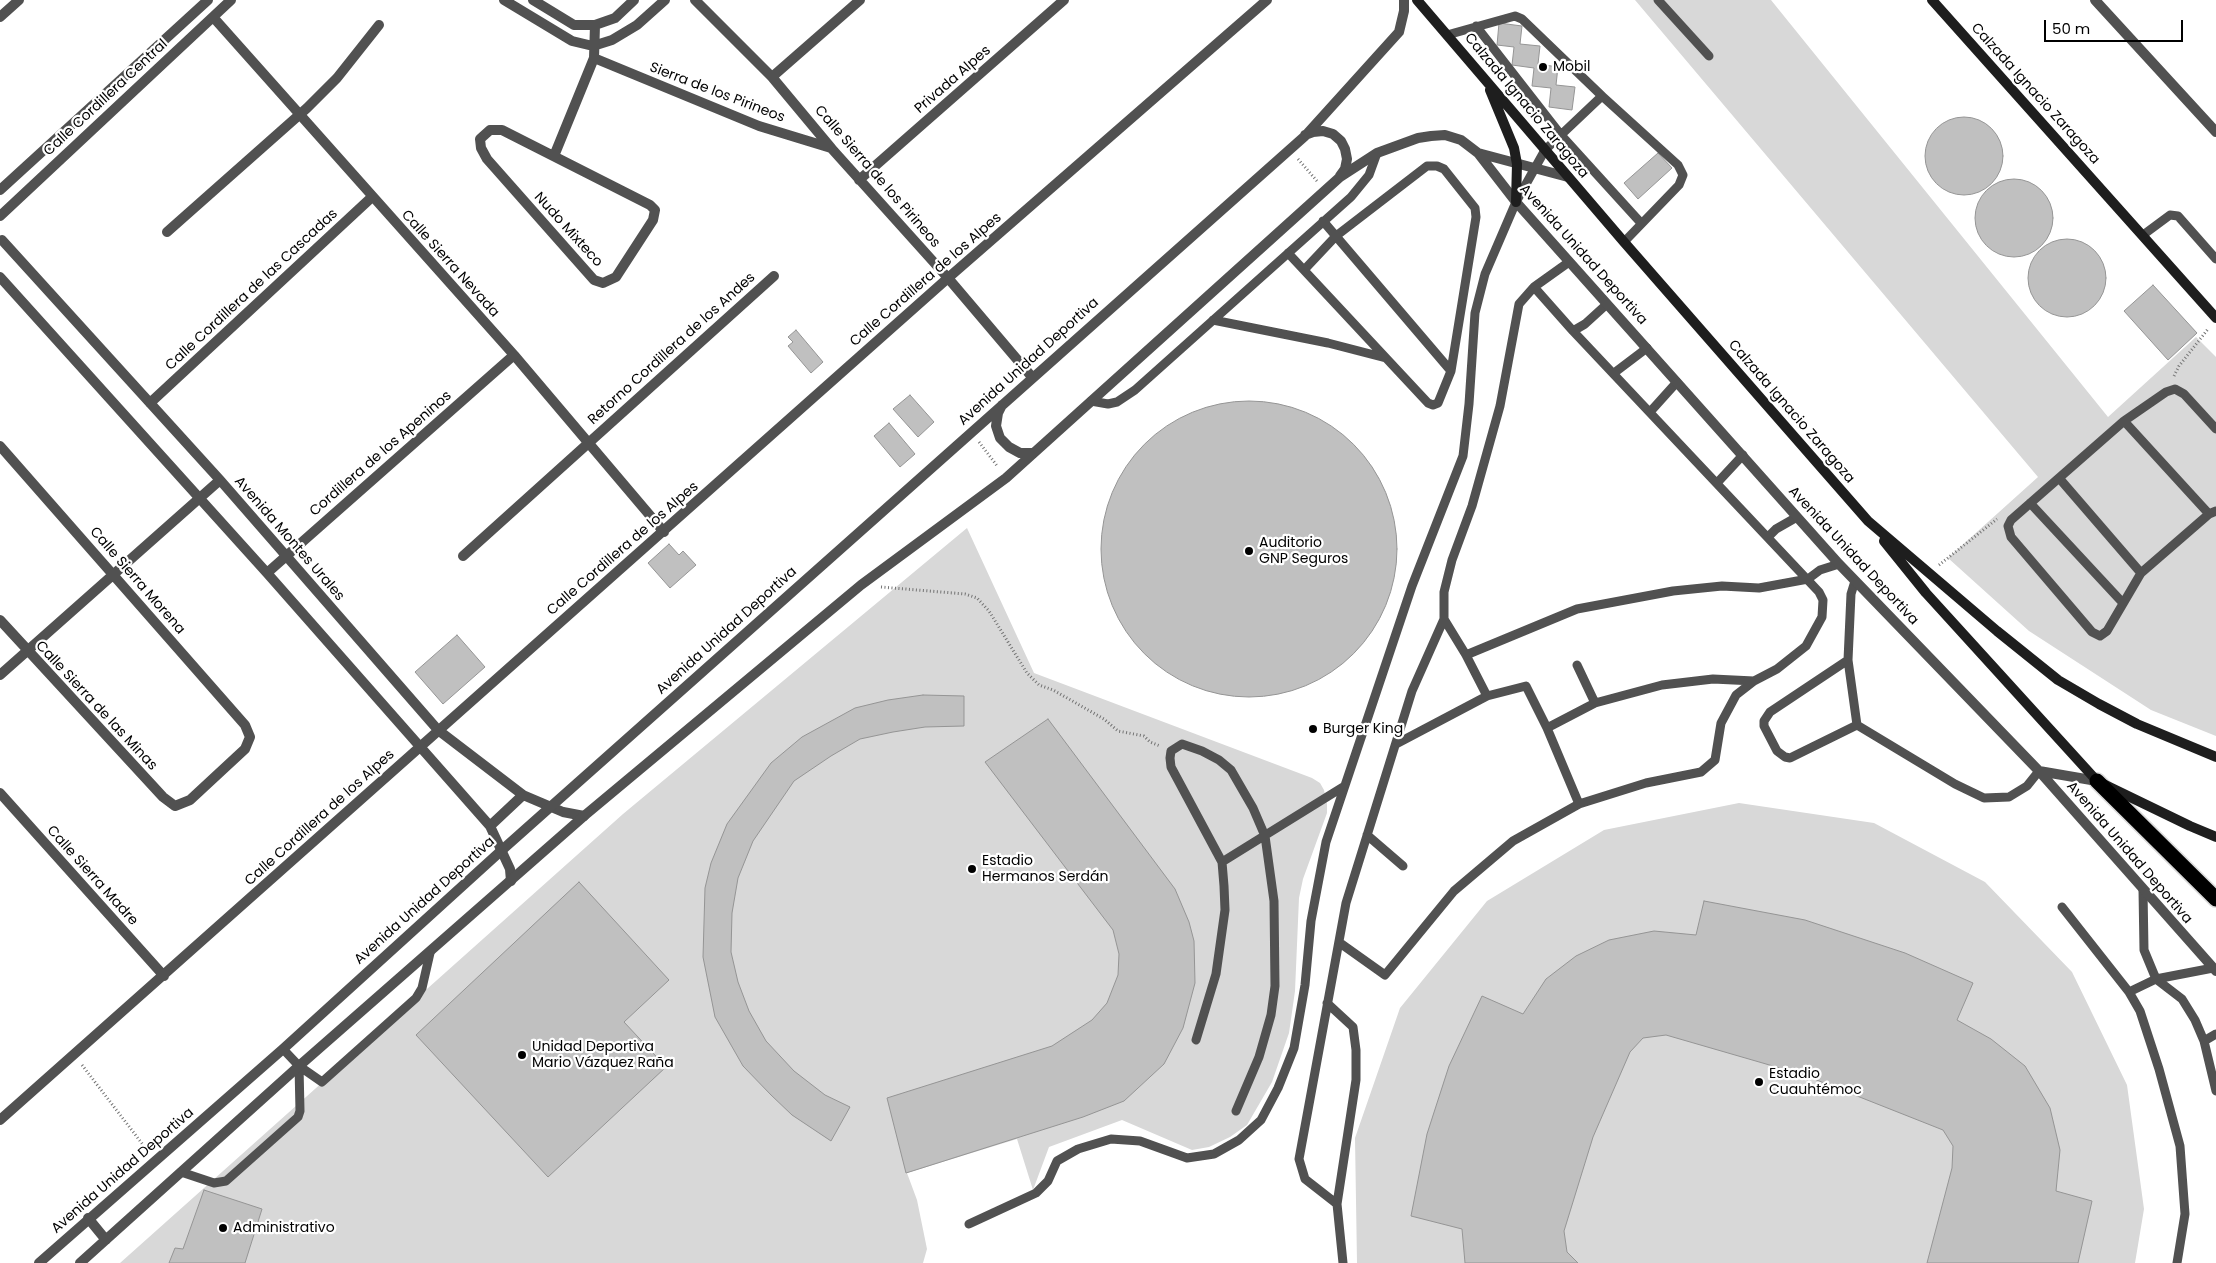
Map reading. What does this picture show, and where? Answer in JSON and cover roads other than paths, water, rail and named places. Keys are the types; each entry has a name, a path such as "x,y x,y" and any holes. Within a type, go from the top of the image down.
{"highway":[{"path":"2097,781 2216,898"}],"main road":[{"name":"Calzada Ignacio Zaragoza","path":"1417,0 1624,242 1868,521 1997,631 2058,680 2137,724 2216,757"},
{"name":"Calzada Ignacio Zaragoza","path":"1932,0 2142,236 2214,322"},
{"path":"1481,74 1514,148 1517,164 1516,202"},
{"path":"1868,521 1926,593 2097,781 2190,826 2216,836"}],"street":[{"path":"0,17 18,0"},
{"name":"Calle Cordillera Central","path":"0,190 208,0"},
{"name":"Calle Cordillera Central","path":"0,216 231,0"},
{"path":"504,0 572,41 593,46 612,40 636,25 665,0"},
{"path":"533,0 574,25 595,25 615,18 634,0"},
{"name":"Calle Sierra de los Pirineos","path":"695,0 772,77 859,180 948,278 1032,378"},
{"path":"772,77 860,0"},
{"name":"Privada Alpes","path":"859,180 1064,0"},
{"name":"Calle Cordillera de los Alpes","path":"0,1120 948,278 1267,0"},
{"name":"Avenida Unidad Deportiva","path":"39,1263 88,1218 283,1049 502,850 1304,136 1399,32 1404,11 1404,0"},
{"path":"2095,0 2216,132"},
{"name":"Calle Sierra Nevada","path":"213,17 514,355 664,532"},
{"path":"167,232 337,78 379,25"},
{"path":"554,156 594,58 595,25"},
{"name":"Sierra de los Pirineos","path":"594,58 759,126 832,149"},
{"name":"Nudo Mixteco","path":"490,130 502,130 554,156 650,204 655,210 653,220 616,277 610,281 603,283 594,280 487,160 481,148 480,139 490,130"},
{"path":"1304,136 1324,131 1333,134 1341,140 1346,149 1347,159 1345,169 1340,177"},
{"name":"Avenida Unidad Deportiva","path":"80,1263 91,1258 106,1240 299,1066 584,816 861,585 1006,478 1340,177 1377,153 1418,138 1445,134 1461,140 1478,153 1516,202 1839,564 2039,771 2214,970"},
{"name":"Avenida Unidad Deportiva","path":"1478,153 1568,177"},
{"name":"Calle Cordillera de las Cascadas","path":"150,402 372,197"},
{"name":"Avenida Montes Urales","path":"1,240 220,480 438,730 523,795 563,812 584,816"},
{"name":"Retorno Cordillera de los Andes","path":"463,556 774,276"},
{"path":"0,277 421,746 490,826 510,869 511,881"},
{"name":"Cordillera de los Apeninos","path":"266,573 514,355"},
{"path":"1004,402 998,413 996,426 1000,438 1009,447 1020,453 1033,453"},
{"name":"Calle Sierra Morena","path":"0,446 245,725 250,737 245,748 190,800 175,806"},
{"path":"0,675 220,480"},
{"name":"Calle Sierra de las Minas","path":"0,620 163,797 175,806"},
{"path":"2039,771 2097,781"},
{"name":"Calle Sierra Madre","path":"0,793 164,976"},
{"path":"490,826 523,795"},
{"path":"88,1218 106,1240"}],"lane":[{"path":"1658,0 1709,56"},
{"path":"1448,35 1508,16 1522,19 1602,96 1678,165 1683,175 1679,185 1624,242"},
{"path":"1476,26 1561,135 1641,224"},
{"path":"969,1224 1036,1193 1048,1181 1057,1161 1078,1148 1111,1139 1140,1140 1188,1158 1214,1154 1238,1140 1260,1120 1278,1088 1294,1048 1305,986 1311,921 1319,874 1343,788 1412,586 1462,456 1469,404 1475,314 1485,274 1516,202 1545,150 1602,96"},
{"path":"1091,401 1108,404 1117,402 1135,390 1351,196 1369,175 1377,153"},
{"path":"1288,253 1428,403 1433,405 1441,398 1451,371 1476,217 1475,208 1444,169 1437,166 1426,166 1336,236 1304,270"},
{"path":"2142,236 2170,214 2178,216 2216,259"},
{"path":"1323,221 1451,371"},
{"path":"1337,1204 1305,1179 1299,1159 1346,903 1412,691 1444,619 1444,592 1452,560 1472,506 1500,406 1519,304 1534,287 1569,262"},
{"path":"1340,943 1385,975 1454,891 1513,841 1579,804 1646,782 1701,772 1715,760 1721,723 1736,695 1754,681 1777,669 1806,646 1822,617 1823,600 1808,579 1573,331 1534,287"},
{"path":"1573,331 1585,324 1607,304"},
{"path":"1214,320 1386,358"},
{"path":"1614,373 1646,348"},
{"path":"1650,412 1677,382"},
{"path":"2124,421 2213,513 2141,573 2122,602 2107,631 2100,636 2092,632 2011,537 2008,526 2011,520 2124,421 2166,392 2175,389 2184,394 2216,429"},
{"path":"1717,484 1743,455"},
{"path":"2059,478 2141,573"},
{"path":"2030,503 2122,602"},
{"path":"1768,537 1776,529 1797,517"},
{"path":"1466,655 1577,609 1673,591 1722,586 1759,588 1808,579 1820,570 1839,564"},
{"path":"1855,580 1851,594 1848,660 1857,725"},
{"path":"1444,619 1466,655 1486,696"},
{"path":"1848,660 1770,712 1764,721 1764,726 1777,751 1785,758 1790,758 1857,725"},
{"path":"1577,664 1594,703"},
{"path":"1546,728 1594,703 1662,685 1713,679 1754,681"},
{"path":"1396,744 1486,696 1526,686 1579,804"},
{"path":"1857,725 1955,784 1984,798 2009,797 2027,786 2039,771"},
{"path":"1196,1040 1216,974 1225,910 1222,862 1172,767 1170,758 1172,751 1182,744 1202,751 1231,770 1253,808 1265,836 1274,900 1275,986 1271,1015 1259,1057 1236,1111"},
{"path":"1222,862 1343,788"},
{"path":"1367,835 1403,866"},
{"path":"2143,890 2144,950 2156,979 2182,999 2204,1041 2216,1091"},
{"path":"2062,907 2129,992 2140,1011 2160,1069 2180,1146 2185,1214 2177,1263"},
{"path":"283,1049 299,1066 322,1082 416,998 422,988 430,953"},
{"path":"2129,992 2156,979 2214,970"},
{"path":"1327,1003 1353,1027 1356,1050 1356,1080 1337,1204 1341,1261"},
{"path":"2204,1041 2216,1034"},
{"path":"181,1172 214,1183 221,1184 226,1182 298,1117 300,1093 299,1066"}],"place":[{"name":"Mobil","path":"1543,67"},
{"name":"Auditorio GNP Seguros","path":"1249,551"},
{"name":"Burger King","path":"1313,729"},
{"name":"Estadio Hermanos Serdán","path":"972,869"},
{"name":"Unidad Deportiva Mario Vázquez Raña","path":"522,1055"},
{"name":"Estadio Cuauhtémoc","path":"1759,1082"},
{"name":"Administrativo","path":"223,1228"}]}
